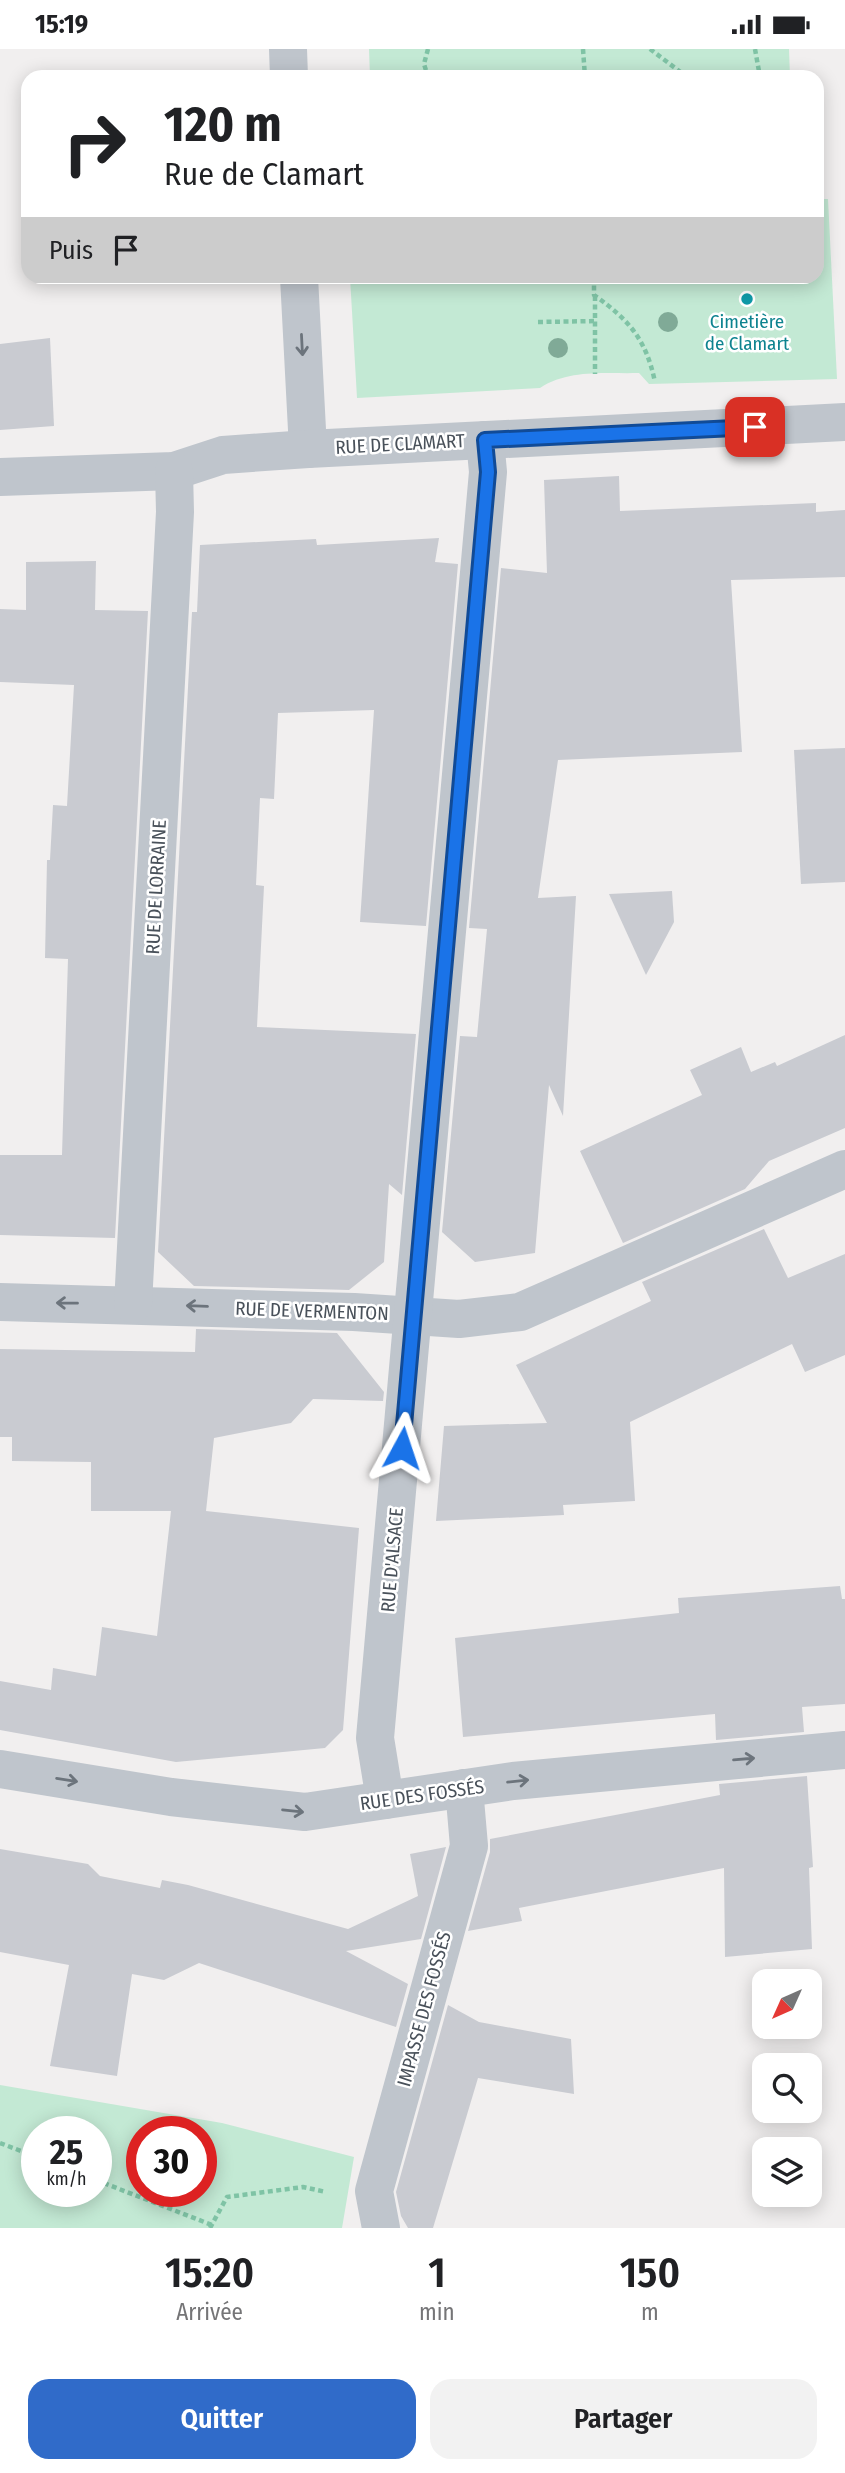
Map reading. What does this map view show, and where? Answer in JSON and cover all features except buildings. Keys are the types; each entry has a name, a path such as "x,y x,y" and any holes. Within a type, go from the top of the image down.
{"street":[{"path":"288,49 289,70"},
{"path":"299,284 308,449"},
{"name":"RUE DE CLAMART","path":"0,477 174,471 223,455 308,449 845,422"},
{"name":"RUE D'ALSACE","path":"386,1800 375,1738 488,472 485,440"},
{"name":"RUE DE LORRAINE","path":"133,1304 175,512 174,471"},
{"name":"RUE DE VERMENTON","path":"0,1302 133,1304 459,1319 520,1311 845,1169"},
{"name":"RUE DES FOSSÉS","path":"0,1769 171,1797 305,1812 464,1788 845,1750"},
{"name":"IMPASSE DES FOSSÉS","path":"381,2228 374,2191 469,1846 464,1788"}],"path":[{"path":"426,70 424,64 428,49"},
{"path":"583,49 584,70"},
{"path":"650,49 678,70"},
{"path":"755,49 759,70"},
{"path":"594,284 597,321 593,356 595,374"},
{"path":"594,295 626,317 651,363 655,382"},
{"path":"538,322 597,321"},
{"path":"0,2143 21,2151"},
{"path":"112,2187 211,2227 227,2197 303,2187 335,2193"}],"green space":[{"path":"369,49 789,49 790,70 370,70"},
{"path":"824,199 828,199 837,379 649,384 639,373 601,373 575,375 540,388 357,398 350,284 824,284"},
{"path":"0,2085 181,2116 126,2116 126,2207 217,2207 217,2122 354,2157 342,2228 0,2228"}],"place":[{"name":"Cimetière de Clamart","path":"747,299"}],"route":[{"path":"402,1448 488,472 485,440 755,427"}]}
